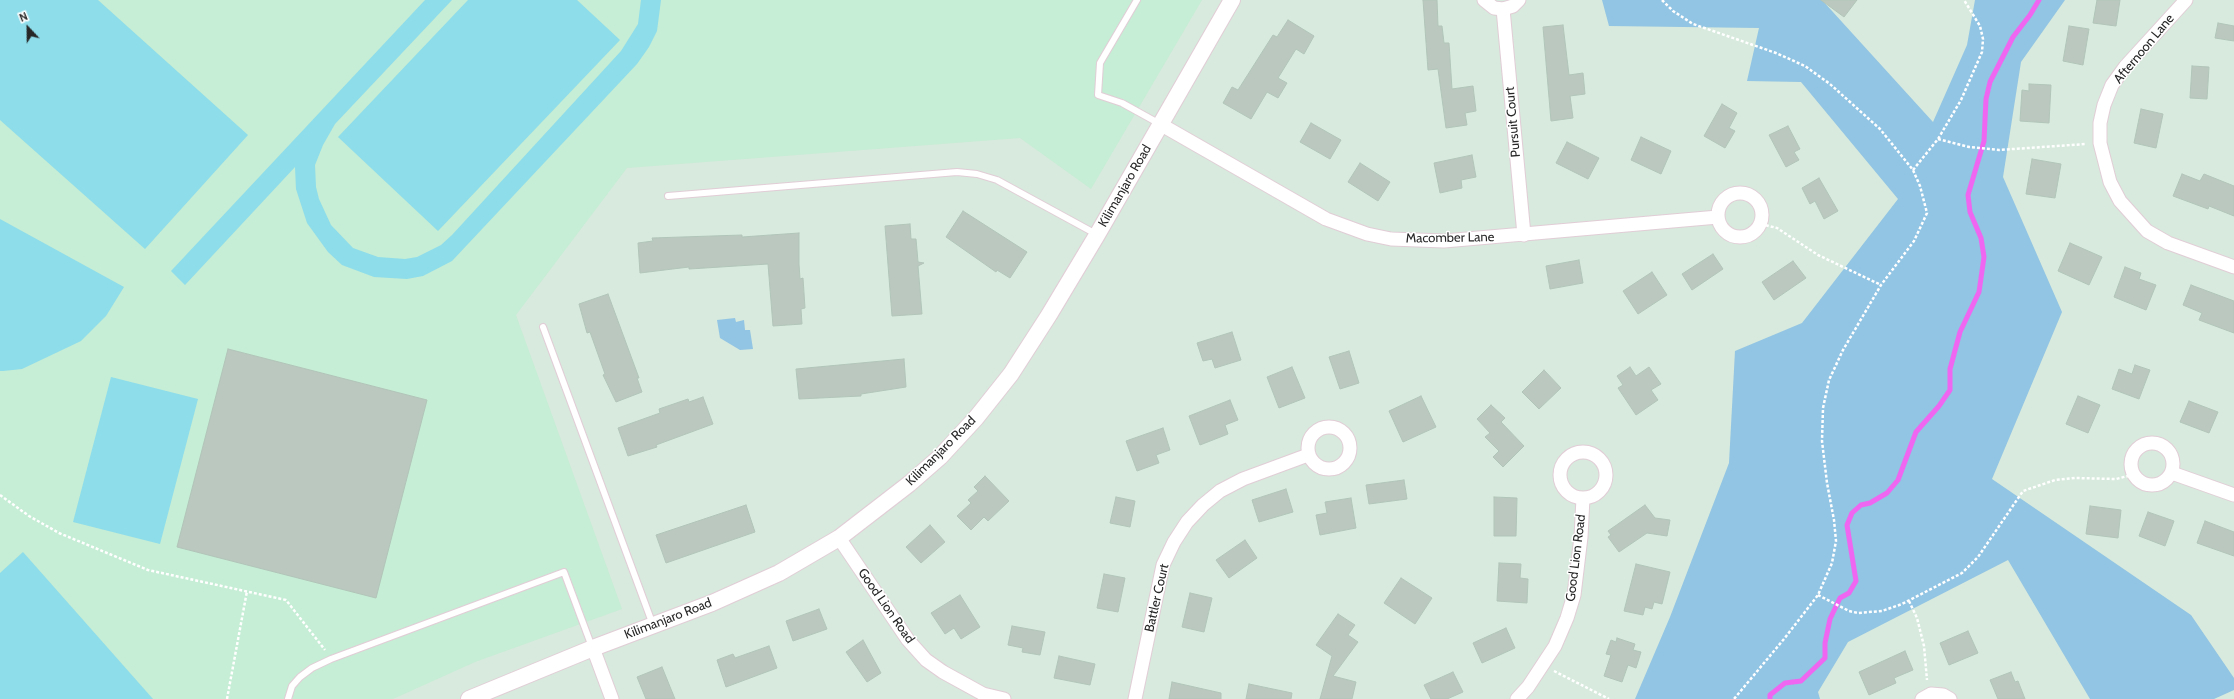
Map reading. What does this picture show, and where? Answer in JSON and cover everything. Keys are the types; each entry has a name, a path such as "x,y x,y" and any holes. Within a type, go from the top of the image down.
{"street":[{"name":"Kilimanjaro Road","path":"469,699 593,648 712,603 779,573 839,538 909,484 940,457 976,418 1011,374 1097,235 1232,0"},
{"path":"1484,0 1494,8 1503,9 1513,6 1518,0"},
{"name":"Afternoon Lane","path":"2186,0 2125,67 2112,85 2104,105 2100,123 2100,143 2110,182 2120,200 2147,231 2168,243 2234,267"},
{"name":"Pursuit Court","path":"1503,9 1524,235"},
{"name":"Macomber Lane","path":"1160,124 1326,219 1367,234 1390,239 1437,241 1524,235 1718,217"},
{"path":"1736,193 1746,194 1754,198 1760,205 1762,215 1761,224 1755,231 1748,235 1739,237 1729,234 1722,227 1718,217 1721,204 1726,198 1736,193"},
{"path":"2147,443 2164,446 2171,454 2173,463 2172,473 2165,482 2154,486 2139,482 2132,475 2130,466 2131,457 2136,449 2147,443"},
{"name":"Battler Court","path":"1134,699 1163,565 1174,542 1187,522 1203,505 1220,491 1243,479 1308,455"},
{"path":"2172,473 2234,495"},
{"name":"Good Lion Road","path":"1517,699 1544,664 1555,646 1574,595 1581,537 1583,498"},
{"name":"Good Lion Road","path":"839,538 908,640 926,660 983,697 1004,699"},
{"path":"593,648 612,699"},
{"path":"1927,697 1943,695 1950,699"}],"lane":[{"path":"1137,0 1100,63 1098,95 1122,103 1160,124"},
{"path":"668,196 957,172 977,174 1003,183 1097,235"},
{"path":"543,327 653,625"},
{"path":"288,699 292,686 300,677 312,668 331,659 564,572 593,648"}],"path":[{"path":"1662,0 1673,11 1693,24 1776,53 1805,66 1830,84 1880,129 1913,170 1920,186 1927,213 1914,241 1881,285 1842,350 1829,380 1823,408 1823,448 1836,541 1832,563 1818,594 1784,639 1734,699"},
{"path":"1913,170 1938,139 1961,100 1982,52 1983,39 1980,26 1964,0"},
{"path":"1938,139 1969,147 1998,150 2100,143"},
{"path":"1761,224 1777,228 1818,255 1881,285"},
{"path":"1818,594 1849,611 1867,613 1882,611 1909,601 1962,573 1978,557 2024,491 2055,480 2075,478 2116,479 2132,475"},
{"path":"0,495 29,516 59,533 148,570 286,600 331,659"},
{"path":"227,699 248,591"},
{"path":"1909,601 1917,618 1924,646 1927,697"},
{"path":"1544,664 1609,699"}],"shaded area":[{"path":"0,0 1202,0 1091,189 1020,138 627,168 516,315 622,609 475,662 393,699 0,699"},
{"path":"0,0 98,0 248,135 145,249 0,120"},
{"path":"425,0 452,0 335,124 323,145 315,165 316,187 319,199 331,225 353,248 378,257 405,259 417,257 441,245 452,235 621,51 638,24 641,0 661,0 657,31 649,47 637,64 452,261 423,276 407,279 374,277 342,265 328,252 307,223 296,189 295,167 185,285 171,271"},
{"path":"468,0 577,0 620,40 438,231 338,137"},
{"path":"1602,0 1822,0 1933,122 1967,45 1975,0 2065,0 2021,62 2003,177 2062,312 1992,479 2191,615 2234,678 2234,690 2214,699 2090,699 2008,560 1848,642 1818,692 1820,699 1635,699 1670,617 1729,463 1735,351 1802,323 1898,199 1801,82 1747,81 1759,28 1609,26"},
{"path":"0,219 124,287 106,316 81,341 22,369 3,371 0,371"},
{"path":"735,318 736,322 744,320 745,330 750,330 753,349 740,350 720,338 717,320"},
{"path":"111,377 198,399 160,544 73,522"},
{"path":"23,552 153,699 0,699 0,573"}],"building":[{"path":"1423,0 1437,0 1438,26 1442,26 1444,43 1449,43 1452,89 1473,86 1476,111 1465,113 1467,125 1446,128 1438,69 1428,70"},
{"path":"1821,0 1857,0 1844,17"},
{"path":"2097,0 2120,0 2116,26 2093,23"},
{"path":"1288,20 1314,36 1304,54 1296,49 1278,78 1287,83 1278,98 1267,92 1251,119 1223,103 1232,87 1238,90 1273,35 1277,37"},
{"path":"2218,23 2234,26 2234,41 2215,38"},
{"path":"1563,25 1569,75 1583,73 1585,94 1570,96 1573,118 1551,121 1543,27"},
{"path":"2069,26 2089,29 2083,65 2063,61"},
{"path":"2192,66 2209,67 2207,99 2190,98"},
{"path":"2029,84 2051,85 2049,123 2020,121 2022,90 2029,91"},
{"path":"1722,104 1737,113 1729,128 1735,131 1725,148 1704,136"},
{"path":"2141,109 2163,114 2156,148 2134,143"},
{"path":"1311,123 1341,140 1330,159 1300,142"},
{"path":"1788,126 1800,149 1794,152 1799,160 1786,167 1769,135"},
{"path":"1641,137 1671,151 1661,174 1631,160"},
{"path":"1567,142 1599,158 1588,179 1556,163"},
{"path":"1472,155 1476,177 1461,180 1462,188 1440,193 1434,163"},
{"path":"2032,159 2061,164 2055,198 2026,194"},
{"path":"1360,163 1390,182 1378,201 1348,182"},
{"path":"2182,174 2200,181 2204,174 2234,186 2234,216 2209,206 2208,209 2173,196"},
{"path":"1819,178 1838,211 1824,219 1815,201 1810,204 1802,188"},
{"path":"963,211 1027,252 1010,278 997,270 996,272 946,237"},
{"path":"910,224 911,239 916,239 918,262 924,263 918,266 922,314 892,316 885,226"},
{"path":"799,233 800,279 803,278 805,308 801,309 802,324 773,326 768,264 689,269 689,267 640,273 638,243 653,241 652,238 742,235 742,237"},
{"path":"2070,243 2102,257 2089,285 2058,271"},
{"path":"1713,254 1723,269 1692,290 1682,274"},
{"path":"1579,260 1583,283 1550,289 1546,266"},
{"path":"1793,261 1806,278 1774,300 1762,282"},
{"path":"2125,267 2141,273 2139,279 2156,285 2146,310 2114,297"},
{"path":"1652,272 1667,295 1638,314 1623,291"},
{"path":"2191,285 2234,301 2234,333 2199,320 2202,313 2183,305"},
{"path":"608,294 639,378 637,378 642,392 616,402 603,375 605,374 590,332 587,333 579,304"},
{"path":"1232,332 1241,360 1215,368 1212,359 1203,361 1197,343"},
{"path":"228,349 427,400 376,598 177,547"},
{"path":"1349,351 1359,383 1340,389 1329,357"},
{"path":"904,359 906,387 861,394 861,396 799,399 796,369"},
{"path":"2135,365 2150,370 2139,399 2112,389 2119,369 2132,374"},
{"path":"1292,367 1305,398 1279,408 1267,377"},
{"path":"1630,367 1636,376 1649,367 1661,384 1651,390 1658,400 1636,415 1618,388 1623,385 1617,376"},
{"path":"1544,370 1561,388 1539,409 1522,392"},
{"path":"1421,396 1436,427 1403,442 1389,411"},
{"path":"2078,396 2100,405 2088,433 2066,424"},
{"path":"703,397 713,424 656,445 657,447 628,456 618,428 660,413 659,409 688,399 689,402"},
{"path":"1230,400 1238,420 1225,425 1228,434 1200,445 1189,416"},
{"path":"2189,401 2218,412 2209,433 2180,422"},
{"path":"1491,405 1505,418 1501,422 1524,446 1503,467 1493,457 1499,451 1485,437 1490,433 1477,419"},
{"path":"1163,428 1170,450 1156,455 1159,463 1137,471 1126,441"},
{"path":"985,476 1009,501 988,521 984,517 971,530 957,516 971,503 968,500 978,491 974,487"},
{"path":"1404,480 1407,499 1369,504 1366,485"},
{"path":"1286,489 1293,512 1259,522 1252,500"},
{"path":"1116,497 1135,501 1130,527 1110,523"},
{"path":"1494,497 1517,498 1516,536 1494,536"},
{"path":"1351,498 1356,528 1320,535 1316,515 1327,513 1325,502"},
{"path":"746,505 755,532 666,563 656,535"},
{"path":"1645,505 1655,518 1670,520 1667,536 1647,533 1619,552 1608,537 1611,535 1608,531"},
{"path":"2090,506 2121,510 2118,538 2086,534"},
{"path":"2148,512 2174,521 2165,546 2139,536"},
{"path":"2205,521 2234,532 2234,556 2197,543"},
{"path":"930,525 945,542 921,563 906,547"},
{"path":"1245,540 1257,558 1229,578 1216,560"},
{"path":"1499,563 1521,564 1520,578 1528,579 1527,603 1497,601"},
{"path":"1636,564 1670,572 1662,604 1654,602 1652,609 1645,607 1643,615 1624,611"},
{"path":"1104,574 1125,578 1118,612 1097,608"},
{"path":"1401,578 1432,598 1415,624 1384,603"},
{"path":"1190,593 1212,598 1204,632 1182,627"},
{"path":"960,595 980,627 961,639 954,628 945,634 931,613"},
{"path":"819,609 827,629 793,641 786,621"},
{"path":"1338,614 1355,625 1348,635 1358,642 1333,676 1356,682 1352,699 1320,699 1332,656 1316,645"},
{"path":"1012,626 1045,632 1040,655 1022,652 1023,648 1008,645"},
{"path":"1506,628 1515,648 1482,663 1473,643"},
{"path":"1968,631 1978,653 1949,665 1940,643"},
{"path":"1617,638 1635,644 1633,650 1641,652 1636,668 1628,665 1622,682 1604,676 1611,655 1606,654 1611,640 1616,642"},
{"path":"863,640 881,673 867,682 846,652"},
{"path":"769,646 777,668 726,687 717,660 733,654 735,658"},
{"path":"1905,651 1913,670 1894,678 1896,683 1869,695 1859,672"},
{"path":"1059,656 1095,664 1090,685 1054,678"},
{"path":"662,667 675,699 646,699 637,677"},
{"path":"1453,672 1463,692 1447,699 1431,699 1424,685"},
{"path":"2011,672 2015,682 2018,681 2025,699 1998,699 1990,680"},
{"path":"1172,682 1221,693 1221,699 1169,699"},
{"path":"1249,684 1292,693 1291,699 1246,699"}],"waterway":[{"path":"1770,699 1770,695 1785,683 1801,681 1825,658 1825,643 1830,619 1840,598 1849,593 1856,581 1847,525 1852,513 1861,505 1870,503 1887,493 1898,480 1916,432 1939,406 1950,390 1950,369 1960,332 1979,292 1984,257 1981,238 1970,212 1968,195 1984,141 1986,99 1990,82 2013,37 2030,15 2039,0"}]}
